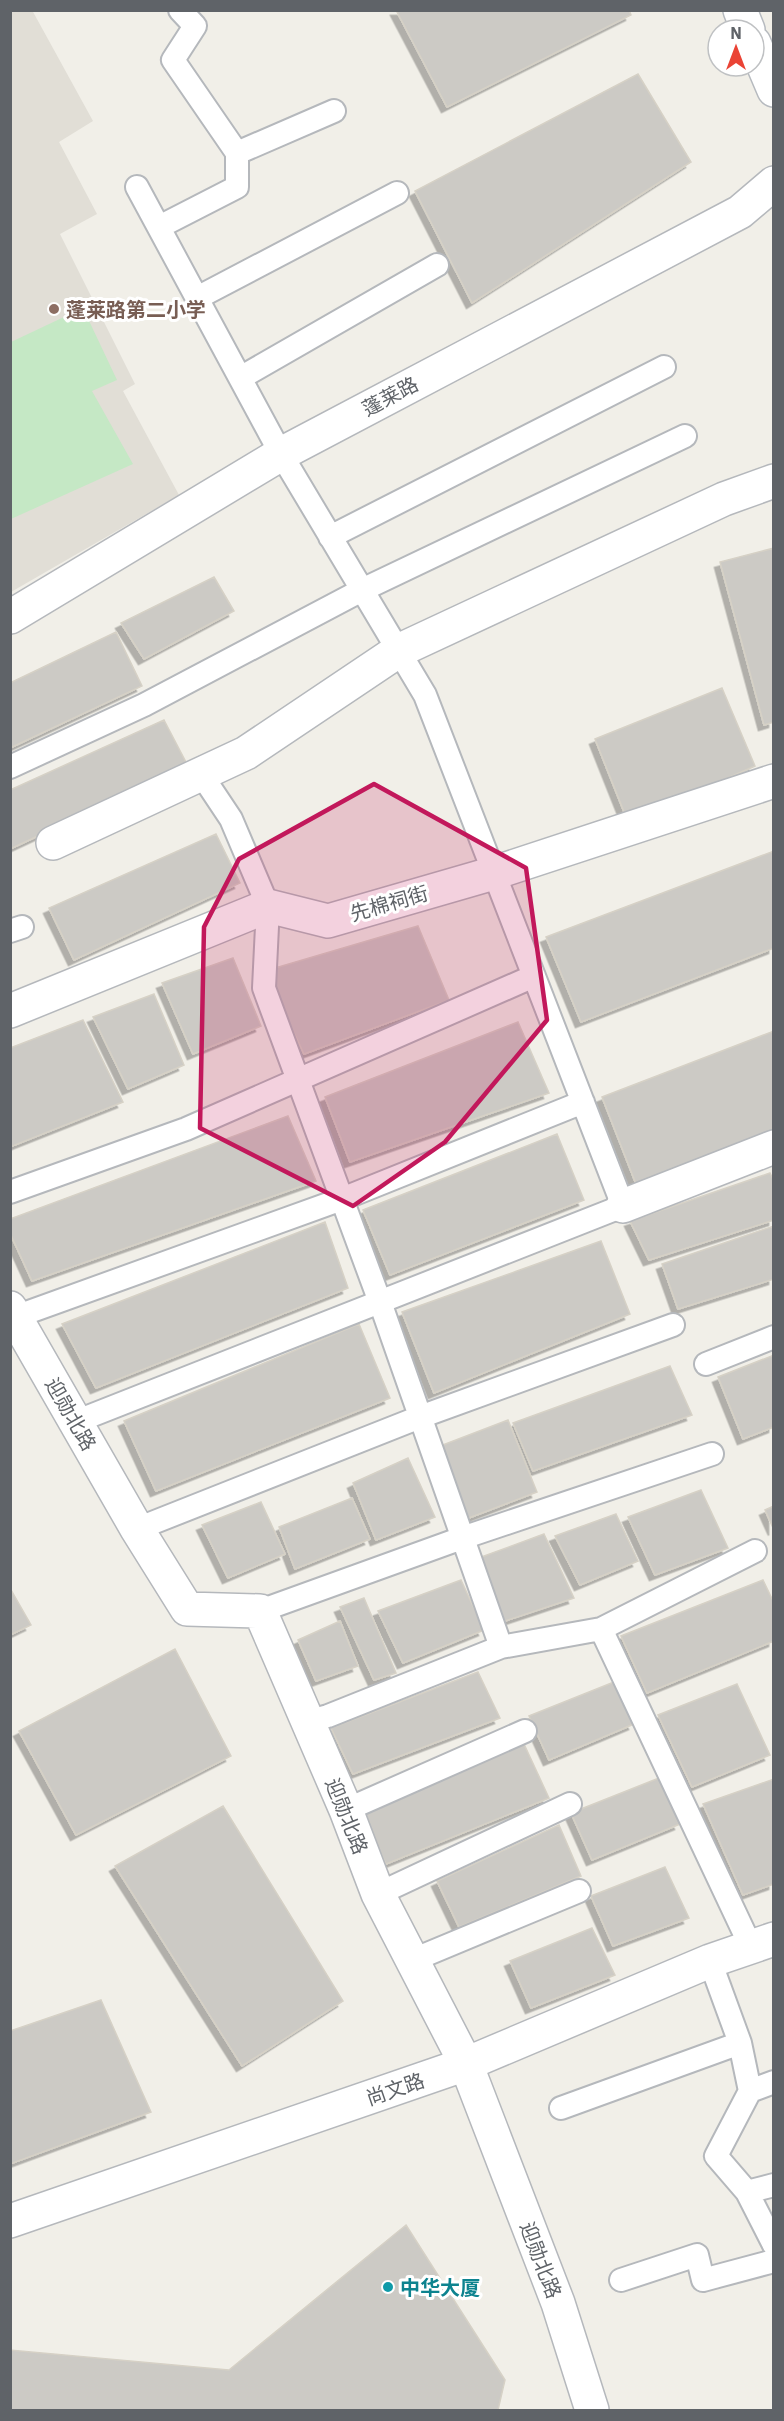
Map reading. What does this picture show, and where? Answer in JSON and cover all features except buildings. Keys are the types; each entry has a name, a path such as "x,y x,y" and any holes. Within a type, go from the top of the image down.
{"street":[{"path":"766,71 774,90"},
{"name":"蓬莱路","path":"10,618 281,454 740,212 774,183"},
{"path":"53,843 246,753 398,651 724,499 774,481"},
{"name":"先棉祠街","path":"268,906 328,921 494,873 774,781"},
{"path":"10,1011 268,906"},
{"path":"623,1206 774,1147"},
{"name":"迎勋北路","path":"13,1312 137,1529 187,1609 260,1611 306,1722 346,1810 378,1894 466,2064 558,2303 592,2410"},
{"name":"尚文路","path":"10,2221 466,2064 710,1961 762,1943"}],"lane":[{"path":"159,227 237,187 237,153 173,60 195,26 180,10"},
{"path":"237,153 334,111"},
{"path":"75,1422 623,1206 425,695 281,454 137,187"},
{"path":"197,298 398,193"},
{"path":"240,378 437,265"},
{"path":"330,537 664,367"},
{"path":"10,766 144,705 362,590 685,436"},
{"path":"201,774 231,819 268,906 264,988 380,1302 501,1647"},
{"path":"10,1192 186,1129 534,976"},
{"path":"13,1312 342,1199 583,1102"},
{"path":"137,1529 420,1417 673,1325"},
{"path":"706,1364 774,1336"},
{"path":"260,1611 462,1538 712,1454"},
{"path":"306,1722 328,1716 501,1647 601,1629 755,1551"},
{"path":"601,1629 762,1943"},
{"path":"346,1810 525,1731"},
{"path":"378,1894 570,1804"},
{"path":"413,1960 579,1891"},
{"path":"710,1961 740,2043 750,2091 716,2156 747,2192 774,2245"},
{"path":"561,2108 740,2043"},
{"path":"750,2091 774,2082"},
{"path":"747,2192 774,2185"},
{"path":"621,2280 697,2255 703,2280 774,2261"}],"highlighted area":[{"path":"374,784 526,868 547,1020 445,1142 353,1206 200,1128 204,927 239,859"}],"shaded area":[{"name":"蓬莱路第二小学","path":"32,10 93,121 59,142 97,214 60,234 135,384 123,391 179,495 11,592 10,11"}],"green space":[{"path":"83,308 117,380 92,391 133,464 11,519 11,342"}],"place":[{"name":"蓬莱路第二小学","path":"54,309"},
{"name":"中华大厦","path":"388,2287"}]}
